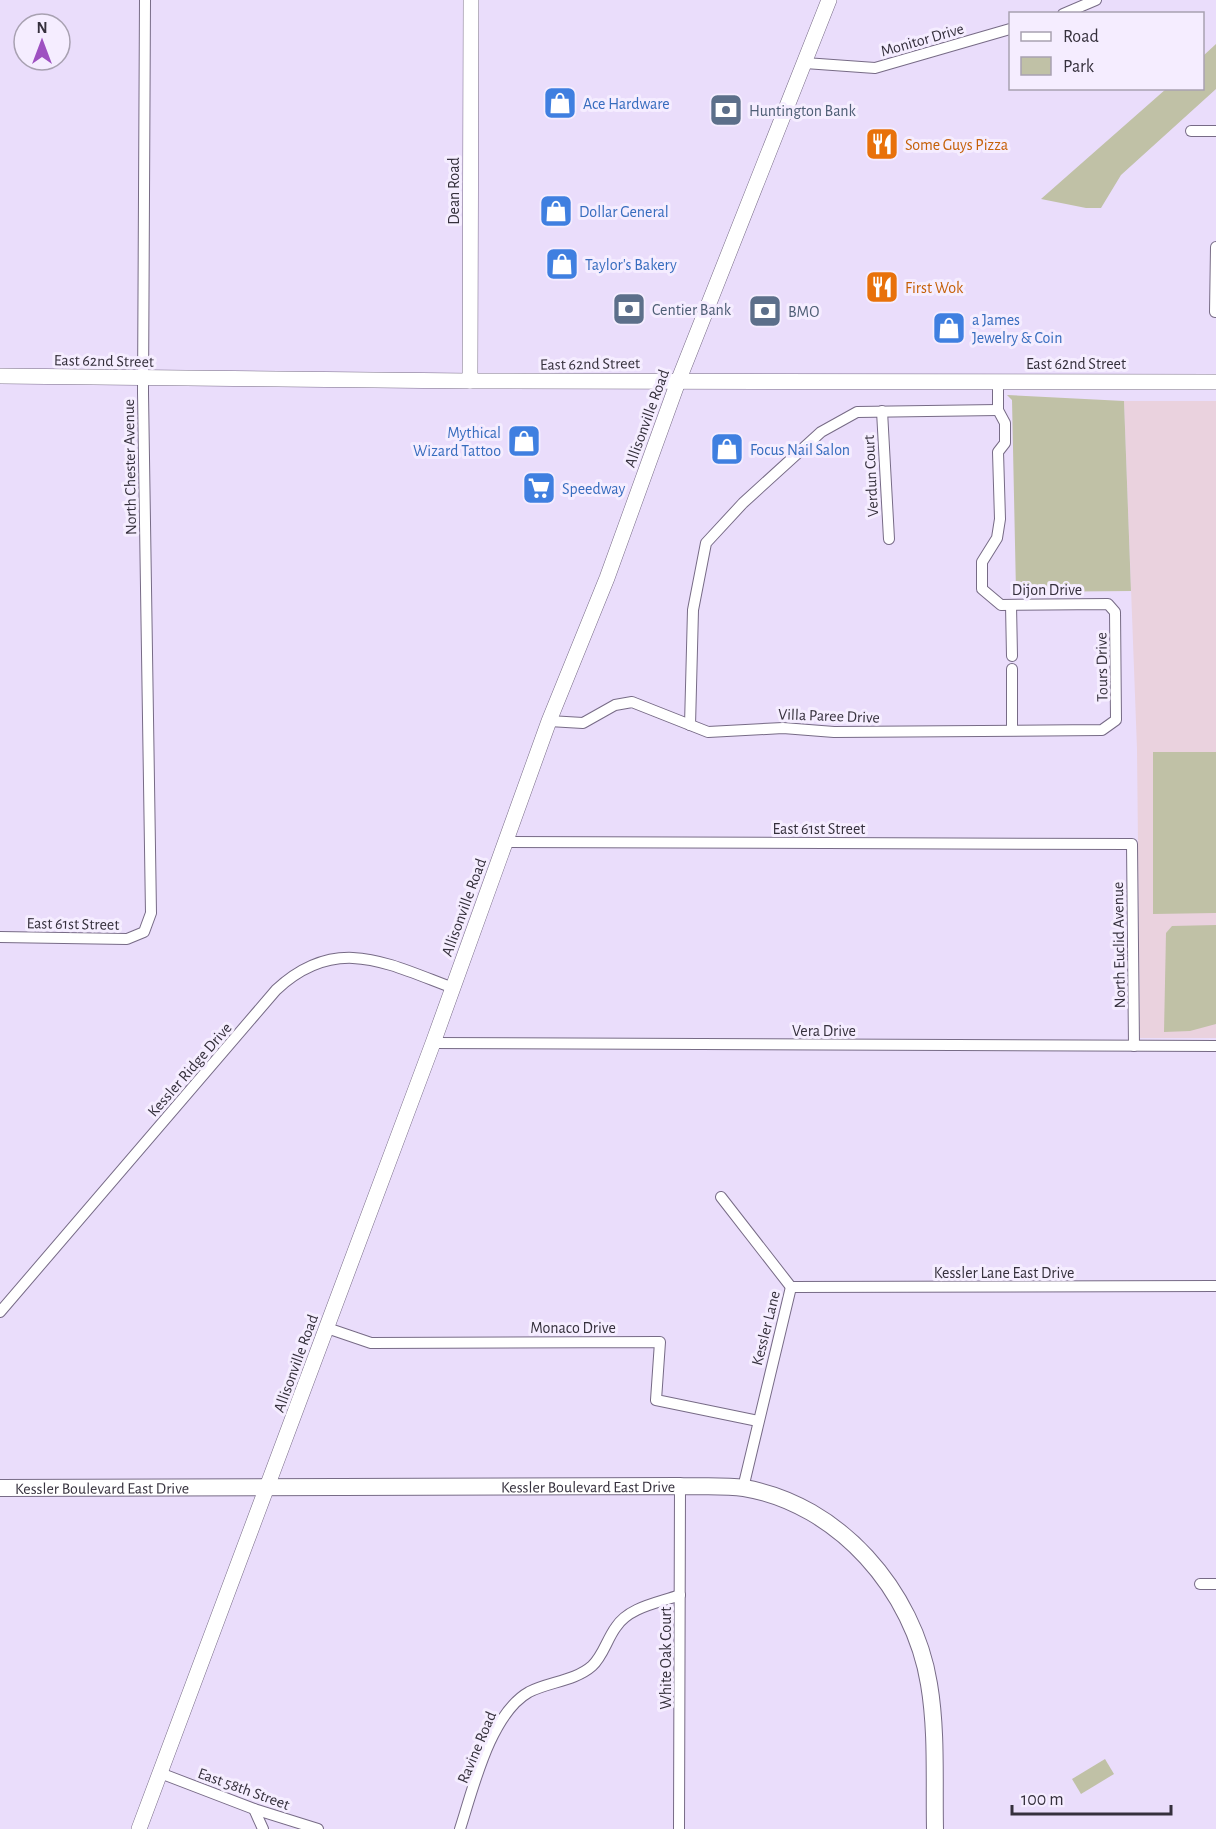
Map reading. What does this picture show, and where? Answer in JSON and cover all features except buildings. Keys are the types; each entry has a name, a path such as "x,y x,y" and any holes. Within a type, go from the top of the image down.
{"main road":[{"name":"Dean Road","path":"470,381 471,0"},
{"name":"Allisonville Road","path":"139,1829 433,1043 549,721 607,578 679,380 829,0"},
{"name":"East 62nd Street","path":"0,376 470,381 1216,382"},
{"name":"Kessler Boulevard East Drive","path":"0,1488 680,1486 743,1488 775,1497 821,1520 863,1554 896,1596 916,1636 929,1683 935,1829"}],"street":[{"name":"North Chester Avenue","path":"144,932 150,921 151,904 144,378 145,0"},
{"path":"1068,12 1096,0"},
{"name":"Monitor Drive","path":"805,63 863,68 884,66 1009,30"},
{"path":"1191,131 1216,131"},
{"path":"1215,312 1216,247"},
{"name":"Dijon Drive","path":"998,381 998,410 1005,423 1005,443 998,452 1000,519 997,538 982,562 982,589 1001,604 1107,604 1115,612"},
{"path":"690,724 693,610 706,543 743,503 821,432 857,412 998,410"},
{"name":"Verdun Court","path":"882,411 889,539"},
{"path":"1011,604 1012,656"},
{"name":"Tours Drive","path":"1115,612 1116,720"},
{"path":"1012,669 1012,730"},
{"name":"Villa Paree Drive","path":"549,721 583,723 615,705 632,702 708,732 783,728 834,732 1102,730 1116,720"},
{"name":"East 61st Street","path":"506,842 1132,844"},
{"name":"North Euclid Avenue","path":"1132,844 1134,1046"},
{"name":"East 61st Street","path":"0,937 119,939 144,932"},
{"name":"Kessler Ridge Drive","path":"0,1312 276,990 294,974 320,961 354,956 383,962 453,988"},
{"name":"Vera Drive","path":"433,1043 1216,1046"},
{"name":"Kessler Lane","path":"721,1197 792,1287 743,1488"},
{"name":"Kessler Lane East Drive","path":"792,1287 1216,1286"},
{"name":"Monaco Drive","path":"327,1328 371,1343 660,1342 656,1400 758,1421"},
{"name":"White Oak Court","path":"679,1829 680,1486"},
{"path":"1200,1584 1216,1584"},
{"name":"Ravine Road","path":"460,1829 490,1745 500,1722 512,1706 532,1691 578,1674 592,1666 616,1626 628,1613 680,1595"},
{"name":"East 58th Street","path":"160,1773 254,1809 318,1829"},
{"path":"254,1809 263,1829"}],"shaded area":[{"path":"1124,401 1216,401 1216,1038 1140,1038 1137,749"}],"green space":[{"path":"1216,44 1216,89 1121,175 1101,208 1086,208 1041,199 1165,90 1204,90 1204,55"},
{"path":"1007,395 1124,401 1131,591 1016,592 1012,400"},
{"path":"1153,752 1216,752 1216,913 1153,914"},
{"path":"1216,925 1216,1024 1190,1031 1164,1032 1166,933 1172,926"},
{"path":"1105,1759 1114,1774 1081,1794 1072,1779"}],"place":[{"name":"Ace Hardware","path":"560,103"},
{"name":"Huntington Bank","path":"726,110"},
{"name":"Some Guys Pizza","path":"882,144"},
{"name":"Dollar General","path":"556,211"},
{"name":"Taylor's Bakery","path":"562,264"},
{"name":"First Wok","path":"882,287"},
{"name":"Centier Bank","path":"629,309"},
{"name":"BMO","path":"765,311"},
{"name":"a James Jewelry & Coin","path":"949,328"},
{"name":"Mythical Wizard Tattoo","path":"524,441"},
{"name":"Focus Nail Salon","path":"727,449"},
{"name":"Speedway","path":"539,488"}]}
